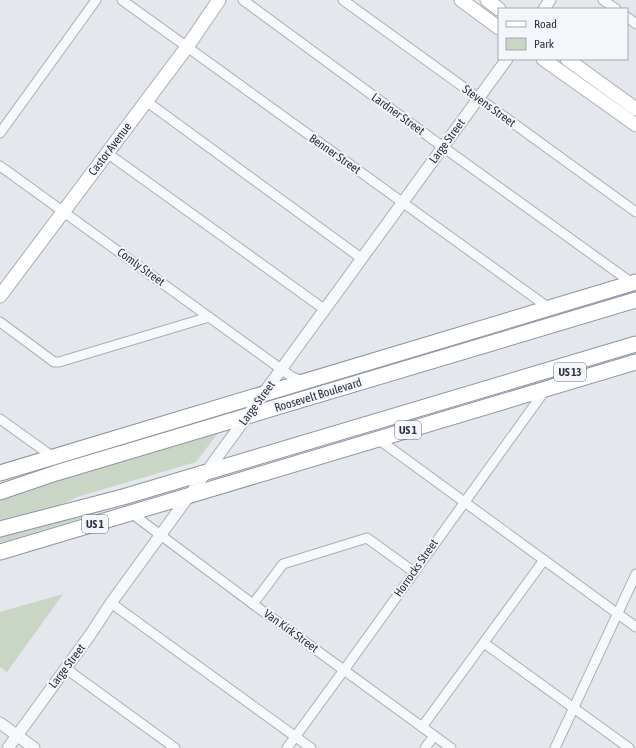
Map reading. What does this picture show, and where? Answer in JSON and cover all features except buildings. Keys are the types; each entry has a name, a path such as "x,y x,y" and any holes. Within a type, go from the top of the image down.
{"highway":[{"name":"Roosevelt Boulevard","path":"0,473 634,283"},
{"name":"Roosevelt Boulevard","path":"0,492 56,473 636,300"},
{"path":"419,347 503,339"},
{"name":"US 1","path":"0,529 123,497 636,344"},
{"name":"US 1","path":"0,552 546,389 633,366"},
{"name":"US 13","path":"513,380 633,366"}],"main road":[{"name":"Castor Avenue","path":"0,296 187,47 219,0"},
{"path":"461,0 498,27"},
{"path":"487,0 498,8"},
{"path":"544,60 636,125"},
{"path":"568,60 636,109"}],"street":[{"path":"0,133 96,0"},
{"name":"Benner Street","path":"122,0 549,308"},
{"name":"Lardner Street","path":"243,0 443,147 634,283"},
{"name":"Stevens Street","path":"343,0 636,212"},
{"path":"604,0 615,8"},
{"path":"628,18 636,24"},
{"name":"Large Street","path":"8,748 160,535 506,60"},
{"path":"146,101 361,258"},
{"path":"107,153 324,309"},
{"name":"Comly Street","path":"0,166 281,369 296,379 306,381"},
{"path":"0,322 54,362 59,362 210,317"},
{"name":"Horrocks Street","path":"287,748 546,389"},
{"path":"0,418 53,457"},
{"path":"378,439 636,627"},
{"name":"Van Kirk Street","path":"131,513 451,748"},
{"path":"253,604 283,564 368,538 414,572"},
{"path":"422,727 544,560"},
{"path":"554,748 636,574"},
{"path":"111,603 311,748"},
{"path":"484,643 629,748"},
{"path":"66,668 176,748"},
{"path":"0,722 34,748"},
{"path":"426,748 434,736"}],"green space":[{"path":"218,433 196,462 77,497 61,505 0,521 0,500 27,490"},
{"path":"114,508 0,543 0,537"},
{"path":"63,594 7,672 0,667 0,612"}]}
